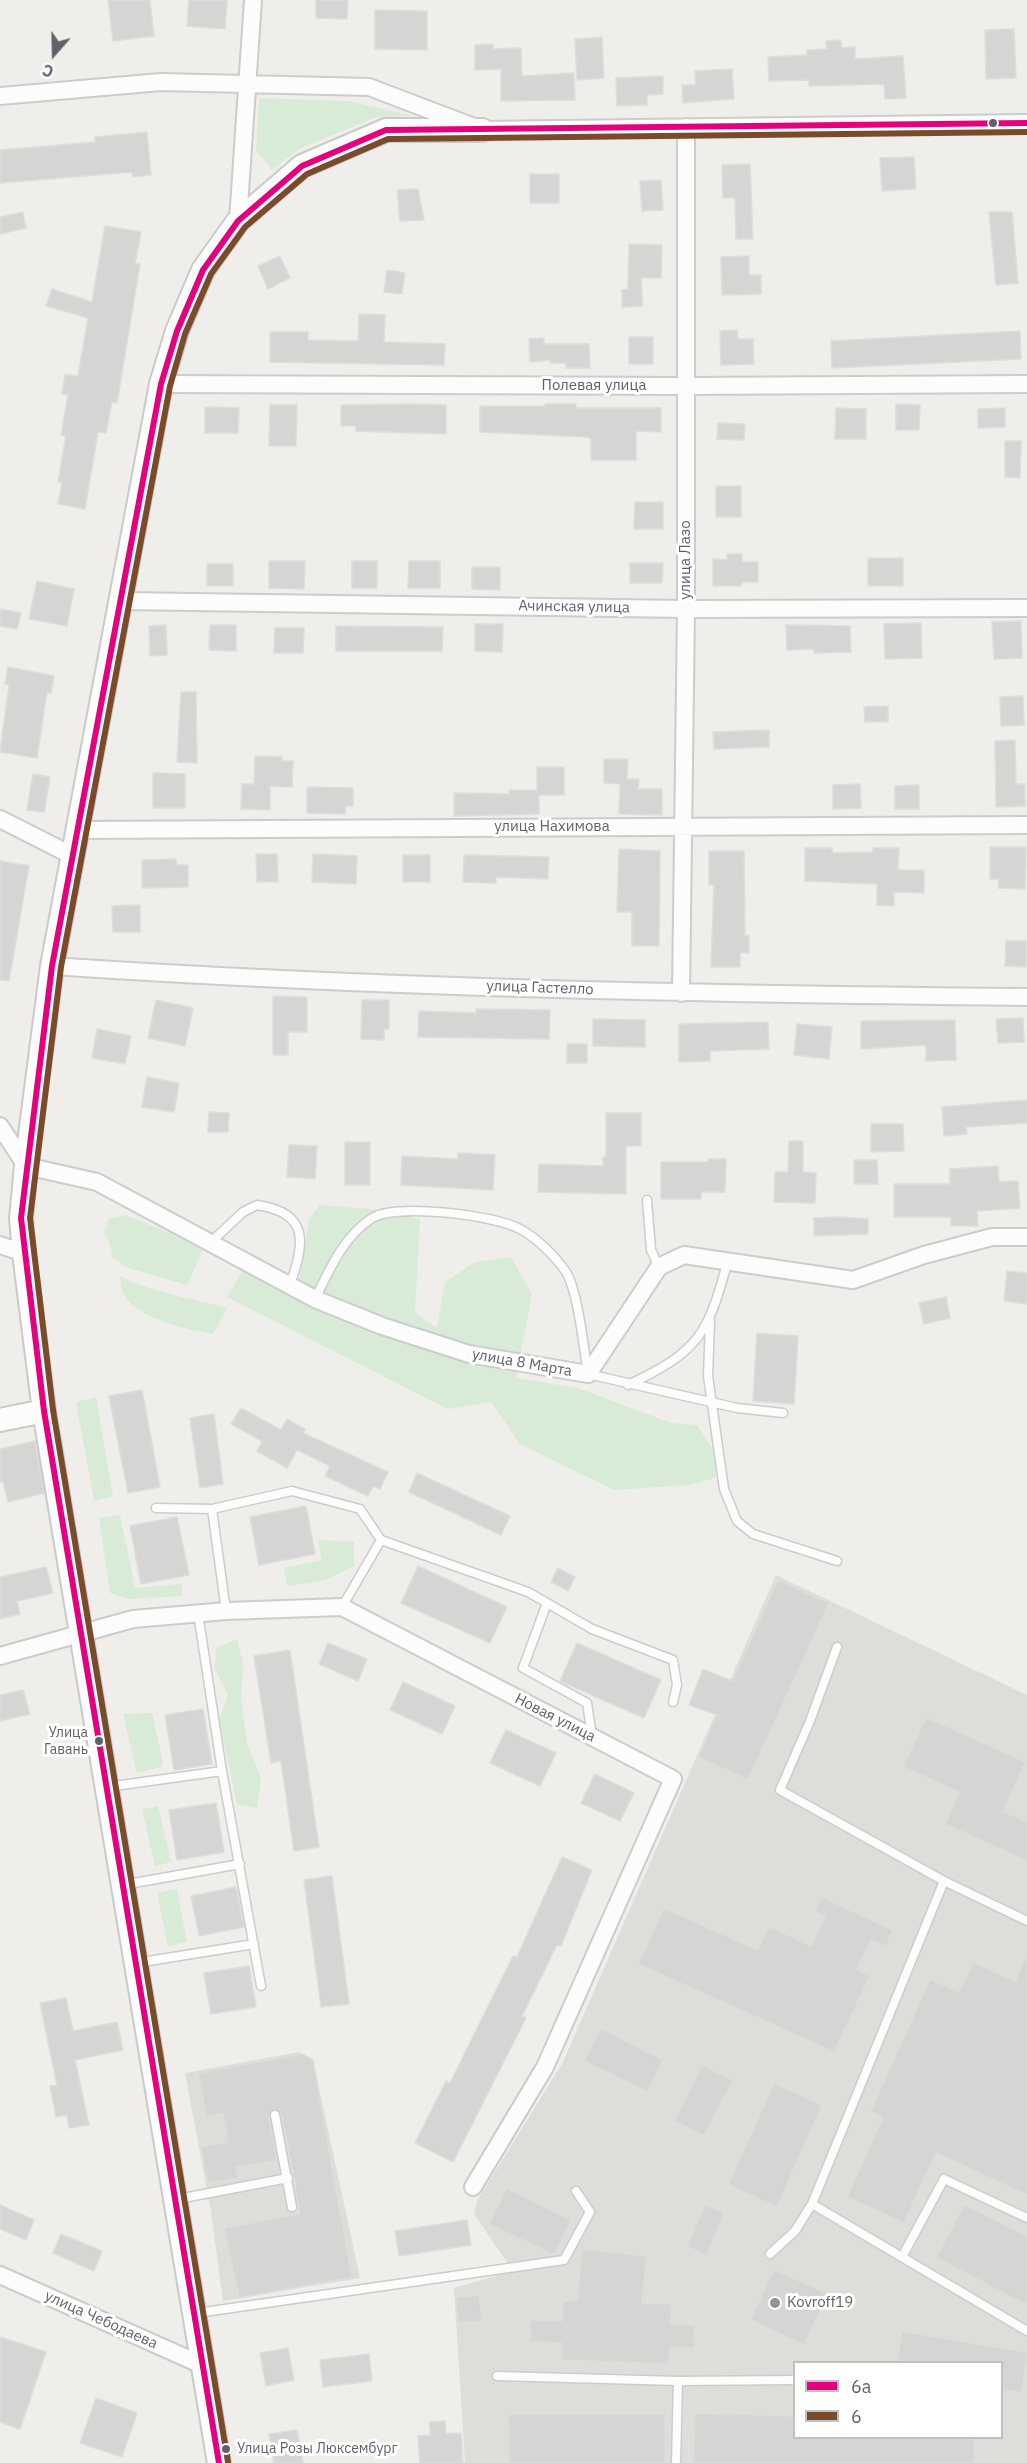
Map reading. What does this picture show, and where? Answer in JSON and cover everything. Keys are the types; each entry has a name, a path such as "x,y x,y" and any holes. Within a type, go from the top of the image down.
{"street":[{"path":"238,221 253,0"},
{"path":"0,96 161,82 369,87 482,129"},
{"path":"219,2463 44,1411 21,1218 52,966 161,384 177,331 203,270 238,221 302,166 386,130 1027,123"},
{"name":"улица Лазо","path":"681,993 686,609 686,127"},
{"name":"Полевая улица","path":"161,384 687,386 1027,384"},
{"name":"Ачинская улица","path":"122,601 686,609 1027,608"},
{"path":"0,819 73,856"},
{"name":"улица Нахимова","path":"78,830 1027,825"},
{"name":"улица Гастелло","path":"52,966 178,975 681,993 1027,997"},
{"path":"0,1126 26,1166"},
{"name":"улица 8 Марта","path":"26,1166 97,1182 315,1299 382,1326 469,1354 588,1374 659,1267"},
{"path":"659,1267 684,1255 853,1280 924,1255 992,1237 1027,1237"},
{"path":"0,1245 24,1253"},
{"path":"0,1420 44,1411"},
{"name":"Новая улица","path":"0,1656 134,1619 226,1611 342,1607 673,1779 545,2067 473,2187"},
{"name":"улица Чебодаева","path":"0,2276 202,2366"}],"lane":[{"path":"647,1200 651,1250 659,1267"},
{"path":"210,1243 243,1212 257,1205 286,1214 297,1223 302,1240 290,1285"},
{"path":"315,1299 340,1249 374,1217 423,1210 474,1216 519,1228 550,1253 567,1274 576,1306 588,1374 711,1403 783,1413"},
{"path":"728,1260 710,1321 708,1376 724,1489 737,1521 753,1534 837,1561"},
{"path":"628,1385 664,1368 691,1347 710,1321"},
{"path":"156,1508 212,1509 292,1491 360,1509 381,1540 528,1592 592,1629 673,1660 677,1685 673,1702"},
{"path":"212,1509 226,1611"},
{"path":"342,1607 381,1540"},
{"path":"547,1603 523,1668 587,1703 592,1736"},
{"path":"198,1613 222,1771 261,1986"},
{"path":"837,1647 810,1721 780,1790 944,1881 1027,1921"},
{"path":"106,1787 222,1771"},
{"path":"122,1886 240,1864"},
{"path":"770,2254 795,2231 812,2204 944,1881"},
{"path":"135,1963 254,1944"},
{"path":"275,2115 292,2207"},
{"path":"174,2200 288,2178"},
{"path":"902,2257 944,2179 1027,2218"},
{"path":"193,2314 564,2260 590,2212 576,2192"},
{"path":"812,2204 1027,2331"},
{"path":"497,2376 678,2381 793,2380"},
{"path":"676,2463 678,2381"}],"shaded area":[{"path":"776,1575 1027,1695 1027,2463 465,2463 454,2288 513,2271 474,2214 477,2201 563,2062"},
{"path":"299,2052 313,2060 360,2278 223,2301 211,2211 185,2073"}],"green space":[{"path":"259,98 349,101 412,116 376,117 299,149 272,170 256,150"},
{"path":"320,1205 369,1209 420,1219 415,1312 437,1328 445,1282 475,1262 511,1257 532,1294 516,1378 578,1388 671,1423 697,1425 718,1458 715,1478 690,1485 614,1490 520,1444 491,1402 448,1409 227,1297 244,1268 297,1295 309,1219"},
{"path":"126,1215 203,1250 187,1285 128,1268 112,1257 111,1246 104,1232 109,1219"},
{"path":"120,1276 159,1291 227,1308 213,1334 177,1326 151,1316 130,1303 123,1293"},
{"path":"96,1397 113,1496 94,1501 76,1402"},
{"path":"120,1515 135,1588 182,1584 182,1596 129,1599 110,1593 99,1518"},
{"path":"318,1540 354,1542 354,1566 326,1580 287,1586 284,1568 322,1560"},
{"path":"237,1639 243,1664 241,1700 247,1743 261,1778 257,1808 237,1804 219,1719 228,1695 215,1669 216,1648"},
{"path":"152,1713 163,1762 161,1767 137,1773 123,1714"},
{"path":"158,1806 171,1862 155,1866 142,1809"},
{"path":"177,1889 187,1942 168,1946 157,1893"}],"building":[{"path":"108,0 150,0 154,36 113,41"},
{"path":"189,0 227,0 225,29 187,26"},
{"path":"316,0 348,0 347,19 316,18"},
{"path":"375,10 427,11 427,50 375,49"},
{"path":"1014,29 1016,78 986,79 985,30"},
{"path":"602,37 604,78 577,80 575,39"},
{"path":"841,40 842,48 855,47 855,59 903,56 906,98 885,99 884,84 809,86 809,80 769,81 768,57 807,55 807,50 827,49 826,41"},
{"path":"493,44 493,49 521,48 522,76 574,73 575,100 501,101 501,69 475,70 475,45"},
{"path":"732,69 734,99 683,103 682,85 696,85 695,71"},
{"path":"663,76 663,94 647,95 647,105 617,106 616,78"},
{"path":"147,132 151,175 133,177 132,172 0,183 0,150 95,142 95,137"},
{"path":"914,157 916,189 882,191 880,158"},
{"path":"750,164 753,239 736,239 735,198 723,198 722,165"},
{"path":"530,174 559,174 559,203 530,203"},
{"path":"661,180 663,210 642,211 640,181"},
{"path":"418,189 424,220 400,221 397,190"},
{"path":"23,212 26,228 0,234 0,217"},
{"path":"989,212 1012,212 1018,283 996,285"},
{"path":"105,226 141,232 135,264 140,264 117,403 112,402 106,433 98,432 85,509 58,504 62,483 58,482 66,436 61,435 68,395 62,394 65,374 78,376 88,318 46,306 52,289 92,302"},
{"path":"629,244 662,245 661,278 641,278 643,306 622,307 622,290 628,289"},
{"path":"280,256 290,278 268,289 258,266"},
{"path":"749,256 749,275 761,275 761,294 722,295 721,257"},
{"path":"387,270 405,273 402,294 384,292"},
{"path":"359,314 385,315 384,342 445,344 444,365 270,362 270,332 308,332 308,340 358,341"},
{"path":"737,330 738,339 753,339 754,364 721,365 720,331"},
{"path":"1020,331 1021,359 832,368 831,341"},
{"path":"629,337 653,337 653,364 629,364"},
{"path":"544,338 544,344 589,344 590,368 566,368 566,363 550,363 550,360 530,362 529,339"},
{"path":"545,404 576,404 576,408 661,408 661,432 636,431 636,460 591,460 591,439 587,437 480,432 480,406 545,406"},
{"path":"896,404 920,405 919,430 896,430"},
{"path":"270,405 297,405 296,446 269,446"},
{"path":"341,405 446,405 446,434 356,431 356,426 341,426"},
{"path":"205,407 239,408 238,433 205,433"},
{"path":"836,408 866,409 866,439 835,439"},
{"path":"1005,408 1005,427 978,428 978,409"},
{"path":"718,423 745,424 744,440 717,439"},
{"path":"1005,441 1021,441 1020,478 1005,477"},
{"path":"716,486 741,486 741,517 716,517"},
{"path":"635,502 663,502 663,529 634,529"},
{"path":"727,554 742,554 742,562 758,562 758,582 742,582 741,586 713,586 713,559 727,560"},
{"path":"868,558 903,558 903,586 868,586"},
{"path":"269,561 305,561 304,589 269,588"},
{"path":"352,561 377,561 377,588 352,588"},
{"path":"409,561 440,561 440,588 408,588"},
{"path":"630,563 663,563 662,583 630,583"},
{"path":"207,564 233,564 233,586 207,586"},
{"path":"472,567 500,567 500,590 472,589"},
{"path":"37,581 74,589 67,626 29,619"},
{"path":"0,609 21,613 17,629 0,626"},
{"path":"1021,621 1022,658 994,659 992,622"},
{"path":"921,623 922,658 885,659 884,624"},
{"path":"475,624 503,624 502,652 475,651"},
{"path":"166,625 167,655 150,656 149,626"},
{"path":"210,625 236,625 236,651 209,650"},
{"path":"786,625 850,626 851,652 814,653 814,649 787,650"},
{"path":"336,626 443,627 442,651 336,651"},
{"path":"275,628 304,628 303,653 274,653"},
{"path":"8,667 54,676 51,693 47,692 37,758 0,752 9,685 5,684"},
{"path":"181,692 196,692 197,763 177,762"},
{"path":"1023,696 1024,725 1001,726 1000,697"},
{"path":"888,706 888,722 865,722 864,707"},
{"path":"769,730 769,747 714,749 713,732"},
{"path":"1015,740 1016,784 1025,784 1025,806 996,807 995,741"},
{"path":"255,756 282,757 282,761 293,761 292,787 270,786 270,810 241,809 242,784 254,784"},
{"path":"604,759 628,759 627,779 639,779 638,789 662,789 662,815 619,814 620,784 604,783"},
{"path":"537,767 564,767 564,795 539,795 539,814 454,816 454,793 509,794 509,790 537,790"},
{"path":"153,773 185,774 185,808 153,808"},
{"path":"33,774 50,777 44,812 27,810"},
{"path":"860,784 861,808 833,809 833,785"},
{"path":"919,785 919,809 895,809 895,786"},
{"path":"307,787 353,788 353,806 346,806 345,814 307,813"},
{"path":"990,847 1026,847 1025,889 998,888 999,879 990,879"},
{"path":"805,848 832,848 832,853 873,852 873,848 899,848 898,870 924,870 924,893 894,892 894,906 877,905 877,884 805,881"},
{"path":"619,849 660,851 659,946 632,946 632,912 617,912"},
{"path":"709,851 744,851 745,935 749,936 749,953 740,953 740,967 711,967 714,885 709,885"},
{"path":"256,854 277,854 278,882 257,882"},
{"path":"313,854 357,856 356,884 312,882"},
{"path":"403,855 430,855 430,882 403,882"},
{"path":"464,855 549,857 548,879 496,877 496,883 463,882"},
{"path":"176,859 177,865 188,865 188,887 142,888 142,860"},
{"path":"0,861 29,866 9,981 0,980"},
{"path":"140,905 140,932 113,932 112,906"},
{"path":"1006,941 1026,941 1026,967 1005,966"},
{"path":"273,996 307,997 307,1032 288,1032 288,1055 273,1055"},
{"path":"156,1000 193,1008 185,1046 148,1038"},
{"path":"362,1000 389,1000 389,1029 384,1029 384,1040 361,1039"},
{"path":"476,1009 550,1010 549,1039 418,1037 419,1011 476,1013"},
{"path":"1023,1018 1024,1042 998,1043 996,1019"},
{"path":"593,1019 645,1020 645,1047 593,1046"},
{"path":"955,1020 956,1060 926,1061 926,1045 861,1049 861,1021"},
{"path":"768,1022 769,1049 710,1051 710,1061 679,1062 679,1024"},
{"path":"797,1024 832,1027 829,1059 794,1055"},
{"path":"97,1029 131,1036 125,1064 92,1058"},
{"path":"567,1044 587,1044 587,1063 567,1063"},
{"path":"147,1077 179,1083 174,1112 142,1107"},
{"path":"1027,1100 1027,1123 966,1127 967,1134 944,1136 942,1107"},
{"path":"209,1112 229,1113 228,1132 208,1132"},
{"path":"606,1113 641,1113 641,1146 626,1146 626,1194 538,1192 539,1164 603,1166 603,1157 606,1157"},
{"path":"871,1124 903,1124 904,1151 871,1152"},
{"path":"789,1141 803,1141 803,1172 816,1173 815,1203 774,1202 775,1172 788,1172"},
{"path":"345,1142 370,1142 370,1185 345,1185"},
{"path":"289,1145 317,1146 315,1179 287,1177"},
{"path":"458,1153 495,1155 493,1190 401,1185 402,1156 458,1159"},
{"path":"709,1159 726,1159 725,1192 701,1192 701,1199 661,1199 661,1162 708,1162"},
{"path":"854,1160 877,1160 878,1184 854,1184"},
{"path":"998,1166 999,1182 1018,1181 1020,1208 977,1211 978,1226 951,1226 951,1217 894,1217 894,1184 950,1184 950,1169"},
{"path":"814,1218 868,1219 868,1234 814,1236"},
{"path":"1007,1271 1027,1273 1027,1304 1004,1301"},
{"path":"946,1297 950,1318 924,1324 919,1303"},
{"path":"757,1333 798,1336 794,1404 753,1401"},
{"path":"142,1390 160,1487 128,1493 109,1396"},
{"path":"241,1408 281,1430 287,1419 305,1429 303,1433 388,1472 380,1489 373,1486 368,1496 325,1476 330,1466 297,1450 287,1468 257,1451 262,1441 231,1424"},
{"path":"214,1414 223,1484 200,1488 190,1418"},
{"path":"35,1441 44,1493 8,1502 3,1482 0,1482 0,1449"},
{"path":"417,1473 510,1516 501,1535 409,1492"},
{"path":"306,1506 315,1554 259,1565 250,1517"},
{"path":"177,1517 189,1575 141,1584 130,1526"},
{"path":"418,1566 507,1607 490,1643 401,1603"},
{"path":"46,1567 53,1593 17,1601 20,1614 0,1619 0,1577"},
{"path":"558,1568 575,1577 568,1591 551,1582"},
{"path":"778,1580 829,1603 748,1780 698,1757 717,1715 689,1705 703,1669 732,1681"},
{"path":"328,1643 367,1659 358,1681 319,1664"},
{"path":"577,1643 661,1680 644,1718 560,1681"},
{"path":"290,1650 319,1847 294,1851 281,1761 271,1763 254,1656"},
{"path":"403,1682 455,1706 442,1734 390,1710"},
{"path":"23,1690 30,1714 0,1721 0,1695"},
{"path":"203,1709 212,1764 174,1770 165,1715"},
{"path":"926,1717 1026,1762 1003,1811 1027,1822 1027,1861 945,1824 959,1792 903,1767"},
{"path":"506,1730 556,1753 540,1786 490,1763"},
{"path":"595,1774 634,1793 620,1821 581,1803"},
{"path":"216,1803 224,1852 177,1860 169,1810"},
{"path":"562,1857 592,1870 561,1946 557,1945 522,2016 526,2018 453,2162 415,2143 446,2081 450,2083 513,1956 517,1957"},
{"path":"332,1876 349,2004 321,2007 304,1880"},
{"path":"236,1887 244,1927 199,1936 191,1896"},
{"path":"822,1897 893,1930 886,1947 871,1940 857,1969 870,1976 834,2052 638,1964 664,1908 758,1950 769,1926 811,1946 825,1916 815,1911"},
{"path":"1027,1954 1027,2195 936,2153 904,2223 847,2197 883,2117 870,2112 930,1979 959,1992 973,1962 1015,1981"},
{"path":"249,1966 256,2007 211,2014 204,1973"},
{"path":"66,1998 73,2031 117,2022 123,2050 75,2060 89,2125 69,2128 67,2115 56,2117 50,2086 57,2085 40,2003"},
{"path":"601,2028 663,2060 647,2092 584,2061"},
{"path":"302,2054 313,2060 352,2277 239,2298 224,2228 299,2214 294,2177 281,2114 274,2109 269,2116 277,2160 236,2167 238,2178 208,2183 201,2147 228,2142 223,2113 206,2116 198,2073"},
{"path":"702,2065 733,2080 704,2136 674,2121"},
{"path":"774,2083 822,2105 777,2207 728,2185"},
{"path":"507,2188 571,2220 554,2255 489,2224"},
{"path":"705,2204 724,2213 707,2255 687,2247"},
{"path":"964,2204 1027,2236 1027,2305 936,2258"},
{"path":"0,2205 34,2220 26,2240 0,2229"},
{"path":"467,2220 471,2245 399,2256 395,2231"},
{"path":"61,2234 102,2251 94,2271 53,2253"},
{"path":"582,2249 647,2256 642,2303 671,2304 671,2324 695,2325 694,2348 670,2347 669,2364 561,2360 562,2343 530,2342 531,2320 562,2321 563,2301 577,2301"},
{"path":"774,2269 828,2294 804,2345 750,2320"},
{"path":"479,2295 482,2321 458,2323 456,2297"},
{"path":"902,2331 1027,2352 1022,2393 1003,2389 1003,2361 897,2361"},
{"path":"0,2337 46,2352 20,2429 0,2422"},
{"path":"288,2348 294,2380 266,2386 260,2353"},
{"path":"369,2354 372,2381 323,2387 320,2360"},
{"path":"96,2398 137,2413 122,2457 80,2443"},
{"path":"695,2413 793,2416 793,2439 975,2439 974,2463 693,2463"},
{"path":"508,2414 665,2414 665,2463 509,2463"},
{"path":"445,2421 446,2434 461,2433 463,2463 420,2463 418,2436 431,2435 429,2422"},
{"path":"297,2430 303,2463 274,2463 269,2434"}],"transit line":[{"name":"6а","path":"219,2463 44,1411 21,1218 52,966 161,384 177,331 203,270 238,221 302,166 386,130 1027,123"},
{"name":"6","path":"228,2462 53,1410 30,1218 61,967 170,386 185,334 211,274 245,227 307,174 388,139 1027,132"}],"place":[{"name":"Улица Гавань","path":"99,1741"},
{"name":"Kovroff19","path":"775,2303"},
{"name":"Улица Розы Люксембург","path":"226,2449"}]}
